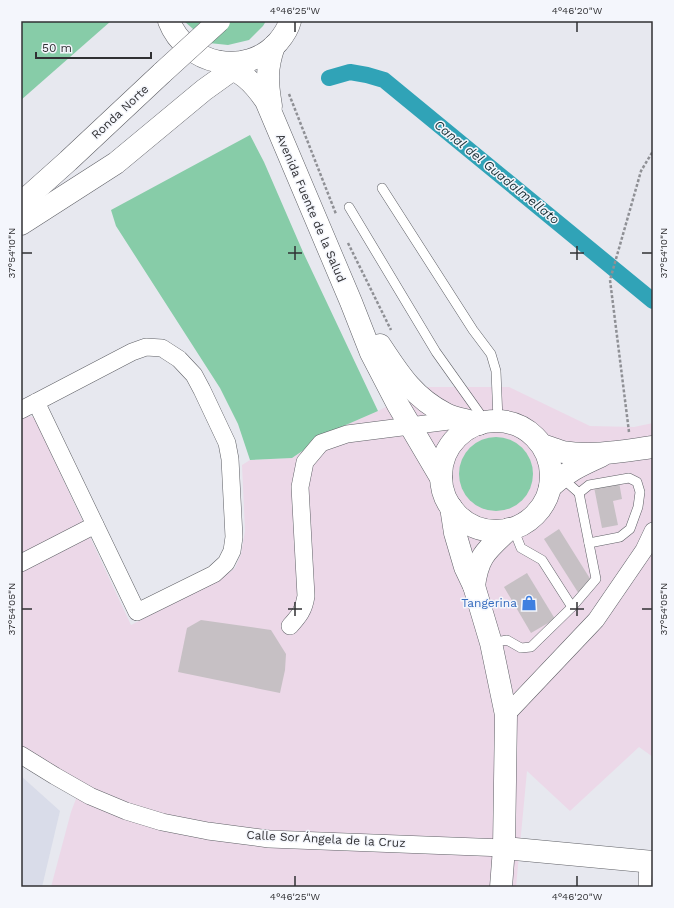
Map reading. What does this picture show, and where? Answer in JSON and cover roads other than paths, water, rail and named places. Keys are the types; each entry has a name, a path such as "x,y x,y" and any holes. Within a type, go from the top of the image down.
{"main road":[{"path":"169,21 172,29 181,41 192,51 204,58 232,64 254,59 265,53 283,36 290,21"},
{"name":"Ronda Norte","path":"21,202 68,161 219,21"},
{"path":"272,114 267,69 274,46"},
{"path":"232,64 252,82 266,101 272,114"},
{"path":"21,224 116,163 204,90 232,64"},
{"name":"Avenida Fuente de la Salud","path":"272,114 351,302"},
{"path":"351,302 389,360 416,394 448,415 480,421 511,422 523,427 542,445 548,458 555,482"},
{"path":"351,302 371,353 391,393 441,478"},
{"path":"480,421 462,432 452,441 446,452 442,465 441,478 445,498 450,507 459,517 470,524 483,529 496,531 511,529 521,525 540,509 555,482 572,469 607,453"},
{"path":"542,445 562,452 583,454 607,453 653,447"},
{"path":"450,507 457,540 465,567 474,586 491,643 506,715 504,848 501,887"},
{"path":"474,586 476,570 481,558 487,549 511,529"},
{"path":"504,848 650,862"}],"street":[{"path":"21,410 36,402 132,352 146,347 162,348 179,359 194,375 227,443 230,459 234,537 232,551 226,563 214,574 137,612 36,402"},
{"path":"290,626 305,606 306,596 300,487 305,462 321,443 347,434 449,420 480,421"},
{"path":"21,563 95,525"},
{"path":"506,715 596,620 644,550 653,531"},
{"name":"Calle Sor Ángela de la Cruz","path":"21,755 90,796 126,811 162,822 208,831 269,838 504,848"},
{"path":"645,887 650,862"}],"lane":[{"path":"382,188 473,330 491,354 496,371 480,421"},
{"path":"349,207 436,352 480,421"},
{"path":"579,493 589,485 629,478 637,482 640,492 638,507 630,529 620,537 589,543"},
{"path":"555,482 579,493"},
{"path":"491,643 507,640 521,648 531,647 572,607 596,579 579,493"},
{"path":"511,529 521,548 542,560 572,607"}],"waterway":[{"name":"Canal del Guadalmellato","path":"329,78 350,72 384,80 653,301"}],"place":[{"name":"Tangerina","path":"529,603"}]}
